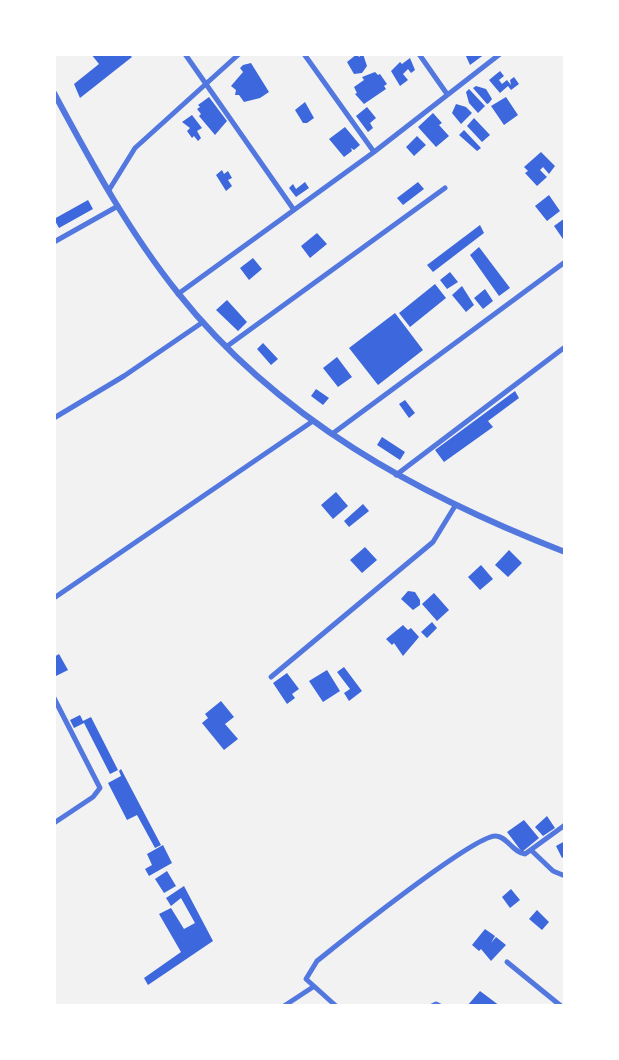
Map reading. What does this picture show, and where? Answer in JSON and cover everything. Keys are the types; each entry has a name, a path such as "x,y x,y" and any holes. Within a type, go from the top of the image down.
{"street":[{"path":"185,54 294,210"},
{"path":"109,190 135,148 239,54"},
{"path":"304,54 374,152"},
{"path":"419,54 447,94"},
{"path":"178,294 374,152 500,54"},
{"path":"54,93 118,206 178,294 253,373 313,421 396,475 455,506 565,552"},
{"path":"226,347 445,188"},
{"path":"54,242 118,206"},
{"path":"332,434 565,262"},
{"path":"54,418 124,376 203,322"},
{"path":"396,475 565,347"},
{"path":"54,598 313,421"},
{"path":"271,677 433,542 455,506"},
{"path":"54,698 100,788 93,797 54,823"},
{"path":"336,1006 313,987 306,975 317,961 464,851 492,836 500,836 518,853 525,854 565,825"},
{"path":"532,850 553,871 565,876"},
{"path":"507,962 561,1006"},
{"path":"284,1006 313,987"},
{"path":"432,1006 436,1004 440,1006"}],"building":[{"path":"91,54 129,54 132,57 80,98 74,84 99,64"},
{"path":"357,54 359,57 363,54 367,66 362,73 354,74 347,62"},
{"path":"465,54 485,54 470,65"},
{"path":"410,58 415,70 411,73 408,69 403,74 408,80 400,86 391,71 400,62 402,64"},
{"path":"251,63 269,92 260,98 244,102 239,95 235,95 236,90 231,86 243,72 240,68"},
{"path":"500,71 504,76 499,80 502,84 507,80 511,85 510,80 514,77 519,84 511,90 508,86 500,93 489,80"},
{"path":"375,72 380,74 387,84 384,86 386,89 364,104 355,94 357,93 354,87 364,80 362,77"},
{"path":"476,86 486,89 492,99 489,103 487,104 473,88"},
{"path":"469,89 485,106 478,113 469,103 466,92"},
{"path":"209,97 227,121 215,135 199,116 201,114 197,109 200,107 198,105"},
{"path":"506,97 518,115 504,125 491,106"},
{"path":"305,102 314,118 303,123 295,110"},
{"path":"456,104 466,107 472,113 461,124 452,113"},
{"path":"367,107 376,118 370,123 373,128 368,132 356,116"},
{"path":"433,113 442,123 439,125 449,136 436,147 418,127"},
{"path":"192,115 202,128 197,131 201,138 198,141 194,136 192,138 187,131 190,128 182,122"},
{"path":"474,118 490,135 482,142 467,126"},
{"path":"345,127 360,145 354,150 351,148 352,151 344,157 329,139"},
{"path":"464,130 481,148 477,151 459,135"},
{"path":"417,136 426,145 414,156 406,147"},
{"path":"541,152 555,166 549,174 543,167 540,170 547,177 537,186 525,173 528,171 524,167"},
{"path":"222,170 224,174 228,171 232,178 228,180 232,186 226,191 216,175"},
{"path":"305,182 309,188 296,197 289,188 293,184 296,189"},
{"path":"418,182 424,189 403,205 397,198"},
{"path":"549,195 560,211 547,221 535,206"},
{"path":"88,200 93,209 59,228 54,219"},
{"path":"565,218 565,242 554,226"},
{"path":"480,225 484,233 433,272 427,265"},
{"path":"317,233 327,244 310,258 301,246"},
{"path":"479,247 510,288 499,296 470,255"},
{"path":"253,258 262,269 249,280 240,268"},
{"path":"450,272 458,282 447,289 440,280"},
{"path":"435,284 446,298 410,327 399,313"},
{"path":"462,286 474,305 466,312 452,295"},
{"path":"485,289 493,301 483,309 474,298"},
{"path":"227,300 247,322 238,331 216,310"},
{"path":"395,313 423,350 378,385 349,348"},
{"path":"263,343 278,359 271,365 257,349"},
{"path":"337,357 352,377 338,387 323,368"},
{"path":"316,389 329,398 323,405 311,396"},
{"path":"515,391 519,398 488,421 493,427 444,462 435,450"},
{"path":"405,400 415,413 409,418 399,404"},
{"path":"382,437 405,452 400,460 377,445"},
{"path":"336,492 348,506 333,519 321,505"},
{"path":"363,504 369,511 349,527 344,521"},
{"path":"365,547 377,560 362,573 350,560"},
{"path":"509,550 522,563 508,577 495,565"},
{"path":"481,565 493,579 480,590 468,577"},
{"path":"408,591 415,592 420,600 420,605 413,610 401,599"},
{"path":"434,593 449,610 437,621 422,604"},
{"path":"432,622 437,628 427,638 421,632"},
{"path":"403,625 408,630 411,628 419,637 403,656 394,643 392,645 386,639"},
{"path":"59,654 68,670 56,676 54,657"},
{"path":"344,667 362,691 349,701 344,693 350,689 337,672"},
{"path":"327,670 340,691 323,702 309,681"},
{"path":"287,673 299,689 292,694 295,698 287,704 273,683"},
{"path":"221,701 234,717 225,724 238,739 224,750 202,723 208,718 205,714"},
{"path":"80,715 84,723 74,728 70,720"},
{"path":"91,717 118,770 110,774 83,721"},
{"path":"121,769 161,845 155,848 137,815 127,820 108,783 121,776 119,771"},
{"path":"547,816 555,828 543,836 535,827"},
{"path":"524,820 539,838 522,852 507,832"},
{"path":"565,841 565,856 562,858 556,846"},
{"path":"163,845 172,863 149,876 145,869 152,865 147,854"},
{"path":"167,871 176,886 164,893 155,879"},
{"path":"184,886 213,941 148,985 144,978 181,952 159,914 171,908 184,929 195,923 181,898 171,906 166,898"},
{"path":"511,889 520,900 510,908 502,897"},
{"path":"537,910 549,922 542,930 529,919"},
{"path":"485,929 495,936 491,943 496,937 506,945 491,961 481,949 479,951 472,945"},
{"path":"480,991 500,1006 467,1006"}]}
